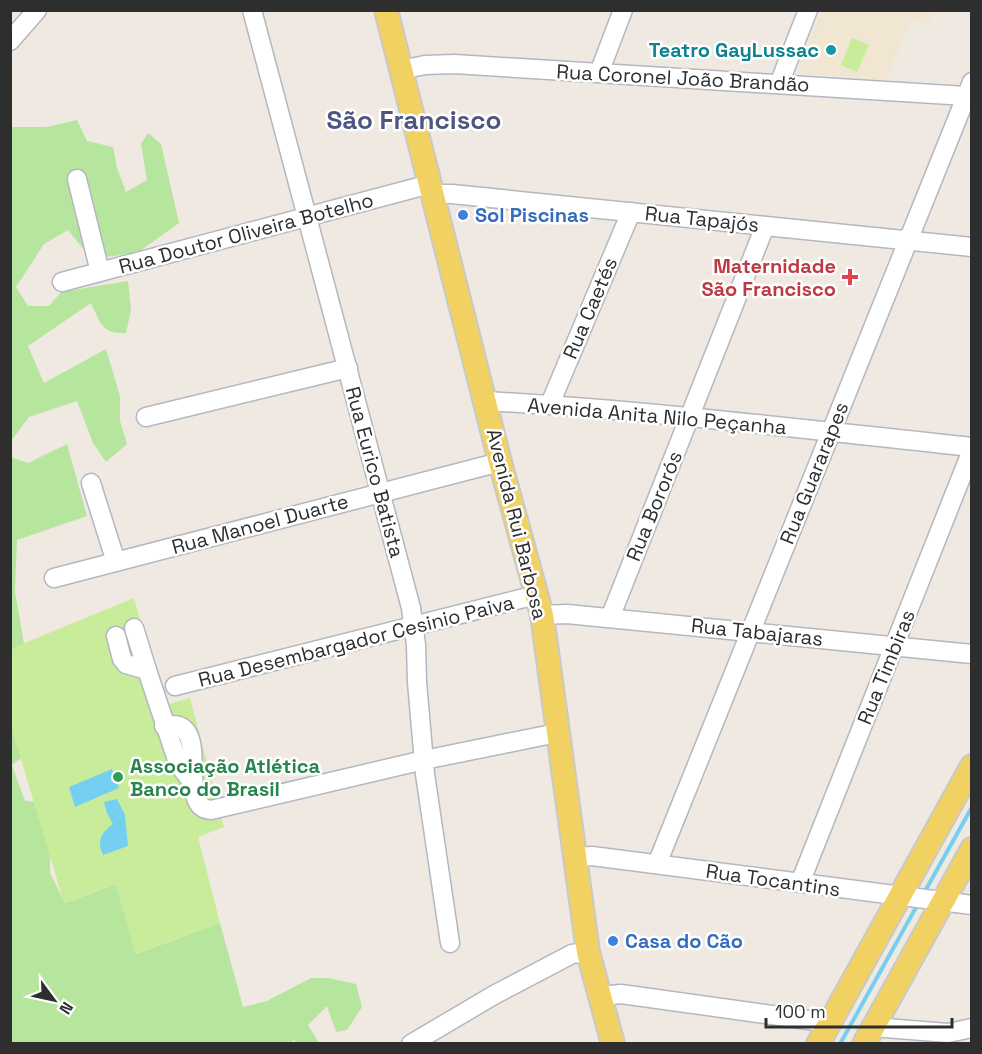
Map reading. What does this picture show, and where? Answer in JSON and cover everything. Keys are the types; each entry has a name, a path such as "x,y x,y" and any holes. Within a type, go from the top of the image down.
{"main road":[{"name":"Avenida Rui Barbosa","path":"386,10 500,462 539,605 588,952 613,1044"},
{"path":"869,1035 972,766"},
{"path":"818,1044 830,1023 920,899 972,849"}],"street":[{"path":"10,41 37,10"},
{"name":"Rua Eurico Batista","path":"252,10 414,625 424,760 450,943"},
{"path":"599,73 623,10"},
{"path":"779,84 808,10"},
{"name":"Rua Coronel João Brandão","path":"401,70 424,65 454,64 779,84 969,89"},
{"name":"Rua Guararapes","path":"657,864 969,89"},
{"path":"77,179 100,272"},
{"name":"Rua Doutor Oliveira Botelho","path":"62,282 307,216 431,189"},
{"name":"Rua Tapajós","path":"431,189 452,194 972,247"},
{"name":"Rua Caetés","path":"550,404 631,212"},
{"name":"Rua Bororós","path":"610,618 765,226"},
{"path":"146,417 348,368"},
{"name":"Avenida Anita Nilo Peçanha","path":"486,401 550,404 689,417 972,448"},
{"name":"Rua Timbiras","path":"800,883 972,448"},
{"name":"Rua Manoel Duarte","path":"54,578 500,462"},
{"path":"91,483 116,562"},
{"name":"Rua Tabajaras","path":"539,605 567,614 972,654"},
{"name":"Rua Desembargador Cesinio Paiva","path":"175,686 414,625 539,605"},
{"path":"134,628 164,726 176,725 182,728 189,737 193,756 193,783 200,806 204,809 211,810 424,760 557,733"},
{"path":"116,636 126,664 147,670"},
{"name":"Rua Tocantins","path":"574,857 592,856 972,905"},
{"path":"411,1044 494,995 572,954 588,952"},
{"path":"599,996 621,994 830,1023"},
{"path":"869,1035 948,1034 972,1028"}],"shaded area":[{"path":"822,11 932,11 928,25 911,18 886,80 803,73 799,70"}],"green space":[{"path":"852,38 869,45 857,72 841,65"},
{"path":"77,120 87,141 113,147 117,168 126,192 147,180 141,144 148,133 161,144 179,223 137,253 98,258 84,250 68,230 44,244 16,287 28,306 49,306 61,292 128,281 131,310 126,333 111,332 103,326 91,303 28,346 44,383 106,349 120,396 120,421 127,444 106,462 93,443 77,401 29,417 11,441 11,127 46,127"},
{"path":"67,444 87,516 17,540 15,592 24,644 22,665 34,748 12,765 25,801 54,803 50,836 50,873 65,903 116,884 136,954 220,923 243,1007 267,1001 311,978 328,978 356,984 362,1007 347,1030 336,1032 327,1006 308,1025 319,1043 297,1043 294,1040 290,1044 11,1043 10,457 28,463"},
{"name":"Associação Atlética Banco do Brasil","path":"134,598 156,677 154,708 190,698 224,827 198,837 220,923 135,954 116,884 64,903 11,726 10,649"}],"water":[{"path":"112,769 119,788 75,807 69,787"},
{"path":"117,799 125,815 128,846 103,855 100,841 105,831 113,824 104,802"}],"waterway":[{"path":"924,893 972,807"},
{"path":"840,1044 919,902"}],"place":[{"name":"Teatro GayLussac","path":"831,50"},
{"name":"Sol Piscinas","path":"463,215"},
{"name":"Maternidade São Francisco","path":"850,277"},
{"name":"Associação Atlética Banco do Brasil","path":"118,777"},
{"name":"Casa do Cão","path":"613,941"}],"district":[{"name":"São Francisco","path":"414,120"}]}
